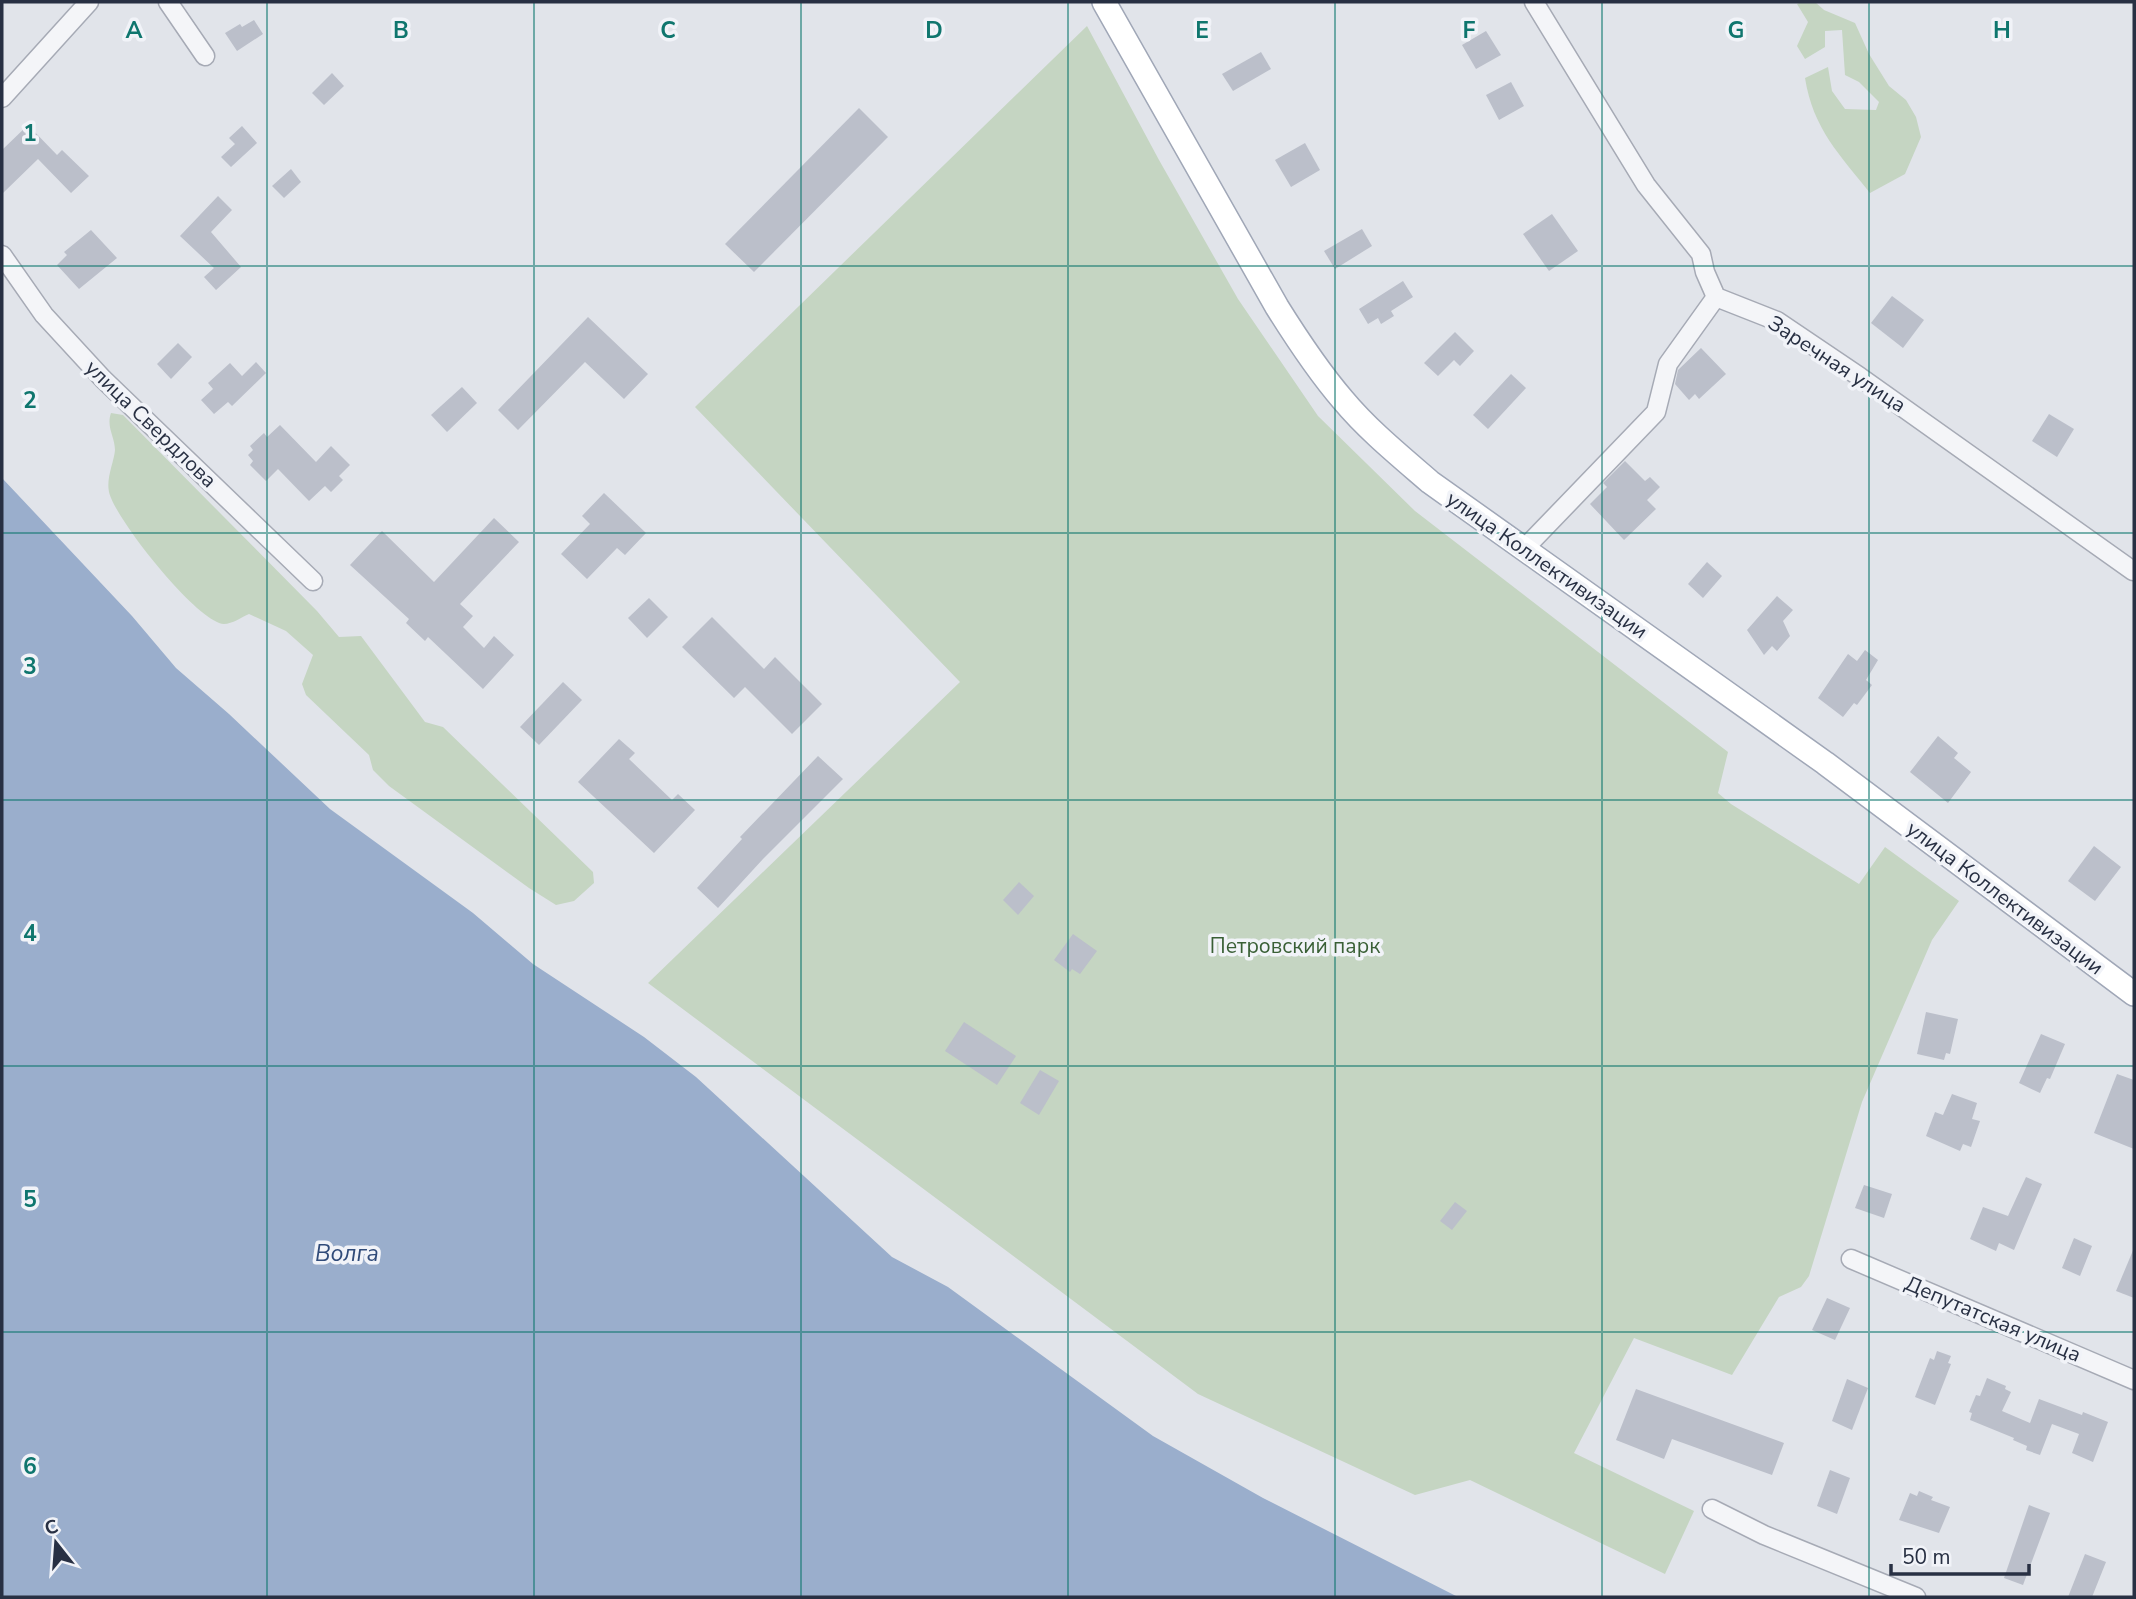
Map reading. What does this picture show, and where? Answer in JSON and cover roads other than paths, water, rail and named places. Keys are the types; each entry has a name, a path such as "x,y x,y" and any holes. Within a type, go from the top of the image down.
{"main road":[{"name":"улица Коллективизации","path":"1104,2 1307,355 1344,402 1385,442 1430,482 1825,763 2134,994"}],"street":[{"path":"2,98 89,2"},
{"path":"168,2 205,56"},
{"path":"1524,549 1656,412 1668,364 1716,297 1705,272 1701,254 1646,185 1534,2"},
{"name":"улица Свердлова","path":"2,255 44,315 103,379 313,582"},
{"name":"Заречная улица","path":"1716,297 1777,321 2133,571"},
{"name":"Депутатская улица","path":"1851,1259 2134,1380"},
{"path":"1712,1509 1764,1535 1916,1597"}],"water":[{"name":"Волга","path":"2,478 132,616 176,668 330,809 473,913 533,964 644,1037 696,1077 892,1257 948,1287 1153,1436 1263,1498 1458,1597 2,1597"}],"park label":[{"name":"Петровский парк","path":"1295,946"}]}
